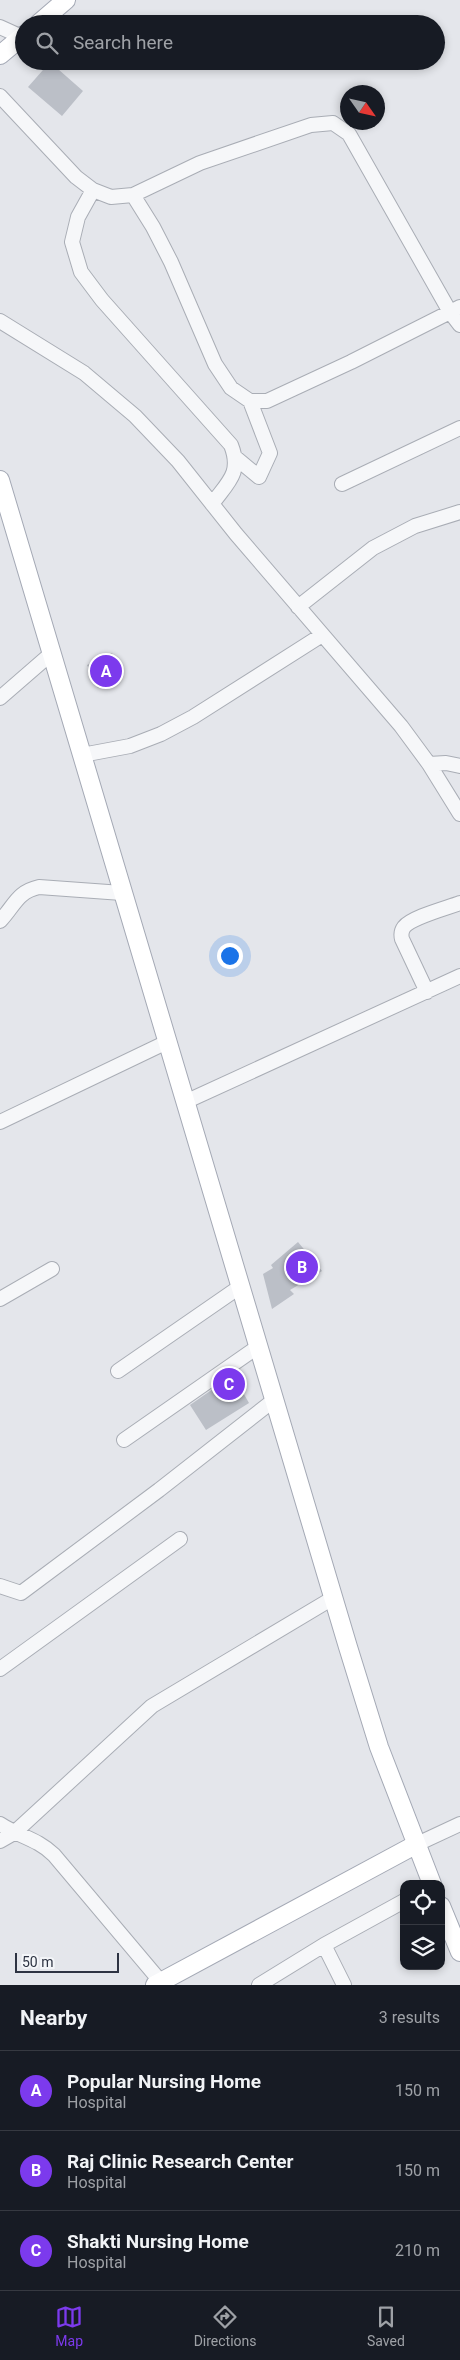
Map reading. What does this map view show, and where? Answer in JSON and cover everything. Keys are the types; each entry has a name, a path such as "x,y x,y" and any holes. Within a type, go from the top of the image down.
{"main road":[{"path":"48,15 66,0"},
{"path":"0,55 15,43"},
{"path":"0,480 53,652 122,893 333,1598 379,1747 415,1845 430,1880"},
{"path":"158,1983 415,1845"},
{"path":"445,1916 460,1952"}],"street":[{"path":"0,27 15,33"},
{"path":"0,96 76,177 92,190 111,197 133,195 200,163 311,125 333,123 349,134 455,310 460,326"},
{"path":"92,190 78,217 72,242 81,272 102,300 231,445 236,458 234,475 212,504"},
{"path":"133,195 153,227 171,262 215,364 231,388 250,401 268,401 455,310"},
{"path":"0,321 84,374 135,416 178,461 298,607 401,726 429,764 460,814"},
{"path":"236,458 259,477 270,453 250,401"},
{"path":"342,484 460,428"},
{"path":"298,607 373,548 414,526 460,512"},
{"path":"82,755 130,746 160,734 193,717 322,635"},
{"path":"0,698 53,652"},
{"path":"429,764 446,763 460,766"},
{"path":"0,921 18,898 27,890 39,887 122,893"},
{"path":"427,992 402,939 401,932 404,926 412,921 460,903"},
{"path":"185,1102 460,976"},
{"path":"0,1122 167,1042"},
{"path":"0,1299 52,1269"},
{"path":"118,1371 241,1286"},
{"path":"124,1440 258,1346"},
{"path":"0,1586 21,1593 159,1490 274,1400"},
{"path":"0,1669 180,1540"},
{"path":"0,1841 14,1833 152,1706 333,1598"},
{"path":"0,1824 14,1833 44,1845 54,1855 158,1983"},
{"path":"415,1845 460,1824"},
{"path":"259,1985 324,1945 400,1904"},
{"path":"324,1945 344,1985"}],"building":[{"path":"43,70 59,70 83,91 62,116 28,87"},
{"path":"112,653 123,676 98,688 87,665"},
{"path":"298,1242 322,1271 290,1290 294,1294 272,1309 263,1274 273,1268 271,1265"},
{"path":"233,1375 249,1403 206,1430 190,1405"}],"place":[{"name":"Popular Nursing Home","path":"106,671"},
{"name":"Raj Clinic Research Center","path":"302,1267"},
{"name":"Shakti Nursing Home","path":"229,1384"}]}
